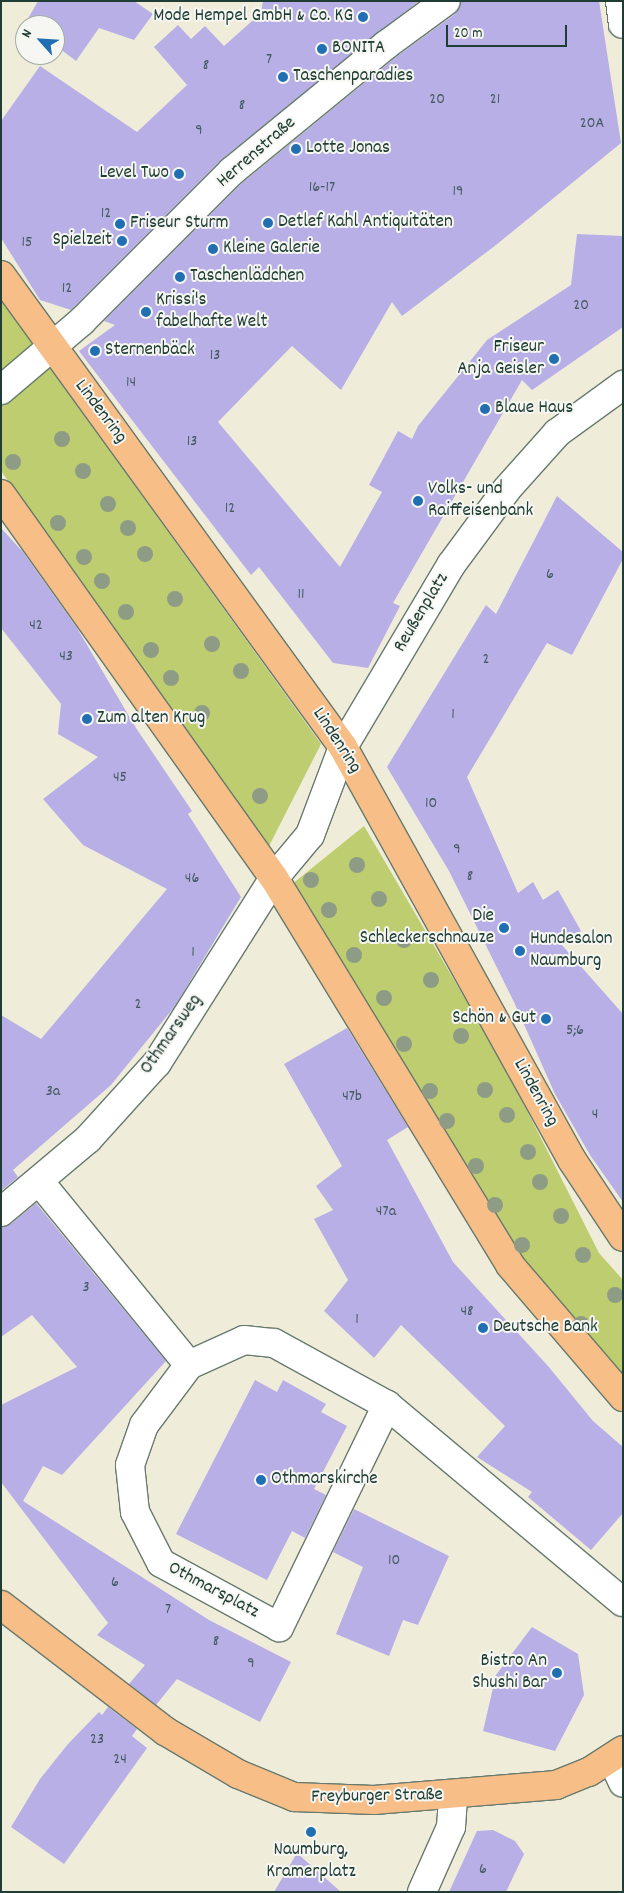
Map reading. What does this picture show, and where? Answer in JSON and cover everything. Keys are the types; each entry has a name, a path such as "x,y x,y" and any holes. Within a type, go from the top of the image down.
{"main road":[{"name":"Lindenring","path":"1,275 343,747 572,1160 623,1238"},
{"path":"1,494 274,878 510,1265 623,1397"},
{"name":"Freyburger Straße","path":"1,1605 165,1731 266,1788 294,1797 322,1800 453,1795 556,1785 619,1764"}],"street":[{"name":"Herrenstraße","path":"1,390 82,321 232,171 386,45 446,1"},
{"path":"620,1 623,24"},
{"name":"Reußenplatz","path":"274,878 310,835 343,747 451,565 507,489 557,433 623,385"},
{"name":"Othmarsweg","path":"1,1212 88,1140 157,1063 274,878"},
{"path":"39,1181 189,1364 244,1340 274,1344 387,1405 623,1602"},
{"name":"Othmarsplatz","path":"189,1364 144,1425 130,1465 135,1512 161,1563 279,1626 387,1405"},
{"path":"422,1892 451,1827 453,1795"}],"green space":[{"path":"1,300 321,744 269,846 1,471"},
{"path":"364,826 505,1067 599,1253 623,1280 623,1381 521,1261 291,885"}],"building":[{"path":"38,1 134,1 153,14 134,40 99,28 76,61 65,53 65,15 30,15"},
{"path":"263,1 419,1 222,159 71,310 40,300 1,238 1,121 40,66 137,132 187,85 154,47 178,25 191,39 205,26 224,46 261,13"},
{"path":"461,1 599,1 621,143 496,245 402,316 392,302 341,390 292,346 218,422 340,567 382,492 369,485 398,431 412,439 418,426 487,340 571,285 577,234 623,236 623,327 532,390 522,380 393,603 400,606 368,668 333,663 259,567 251,575 79,351 115,325 104,321 242,183 396,57 455,14"},
{"path":"557,496 623,552 623,559 572,655 547,643 467,777 518,893 533,882 543,900 558,890 581,931 561,944 623,1014 623,1202 590,1155 555,1094 514,1002 449,871 387,767 486,605 496,614"},
{"path":"1,528 23,552 77,628 136,728 192,811 188,814 241,897 175,1006 111,1085 13,1170 18,1177 1,1191 1,1015 41,1039 167,889 83,845 43,799 98,757 58,734 61,704 1,628"},
{"path":"347,1028 408,1127 387,1140 453,1262 548,1366 593,1421 623,1447 623,1513 591,1550 528,1497 532,1492 477,1457 505,1426 401,1325 374,1358 324,1311 348,1280 314,1219 333,1210 316,1186 342,1166 284,1064"},
{"path":"36,1203 166,1361 62,1475 43,1466 23,1501 209,1620 291,1662 260,1722 177,1679 156,1705 129,1684 145,1665 97,1635 108,1623 1,1482 1,1405 77,1367 32,1315 1,1337 1,1227 11,1224"},
{"name":"Othmarskirche","path":"255,1380 277,1392 283,1380 326,1404 321,1412 347,1426 314,1489 326,1495 305,1538 292,1531 267,1580 176,1534"},
{"path":"354,1509 449,1556 418,1625 403,1620 389,1656 336,1634 363,1567 333,1552"},
{"path":"532,1627 578,1654 584,1695 555,1751 483,1731 496,1675"},
{"path":"108,1707 137,1729 132,1736 147,1748 64,1864 11,1827 40,1779 68,1744 99,1712 102,1715"},
{"path":"493,1830 515,1841 524,1854 506,1892 449,1892 477,1831"},
{"path":"297,1853 341,1892 274,1892"}],"place":[{"name":"Mode Hempel GmbH & Co. KG","path":"363,17"},
{"name":"BONITA","path":"322,49"},
{"name":"Taschenparadies","path":"283,77"},
{"name":"Lotte Jonas","path":"296,149"},
{"name":"Level Two","path":"179,174"},
{"name":"Detlef Kahl Antiquitäten","path":"268,223"},
{"name":"Friseur Sturm","path":"120,224"},
{"name":"Spielzeit","path":"122,241"},
{"name":"Kleine Galerie","path":"213,249"},
{"name":"Taschenlädchen","path":"180,277"},
{"name":"Krissi's fabelhafte Welt","path":"146,312"},
{"name":"Sternenbäck","path":"95,351"},
{"name":"Friseur Anja Geisler","path":"554,359"},
{"name":"Blaue Haus","path":"485,409"},
{"name":"Volks- und Raiffeisenbank","path":"418,501"},
{"name":"Zum alten Krug","path":"87,719"},
{"name":"Die Schleckerschnauze","path":"504,928"},
{"name":"Hundesalon Naumburg","path":"520,951"},
{"name":"Schön & Gut","path":"546,1019"},
{"name":"Deutsche Bank","path":"483,1328"},
{"name":"Othmarskirche","path":"261,1480"},
{"name":"Bistro An Shushi Bar","path":"557,1673"},
{"name":"Naumburg, Kramerplatz","path":"311,1832"}]}
